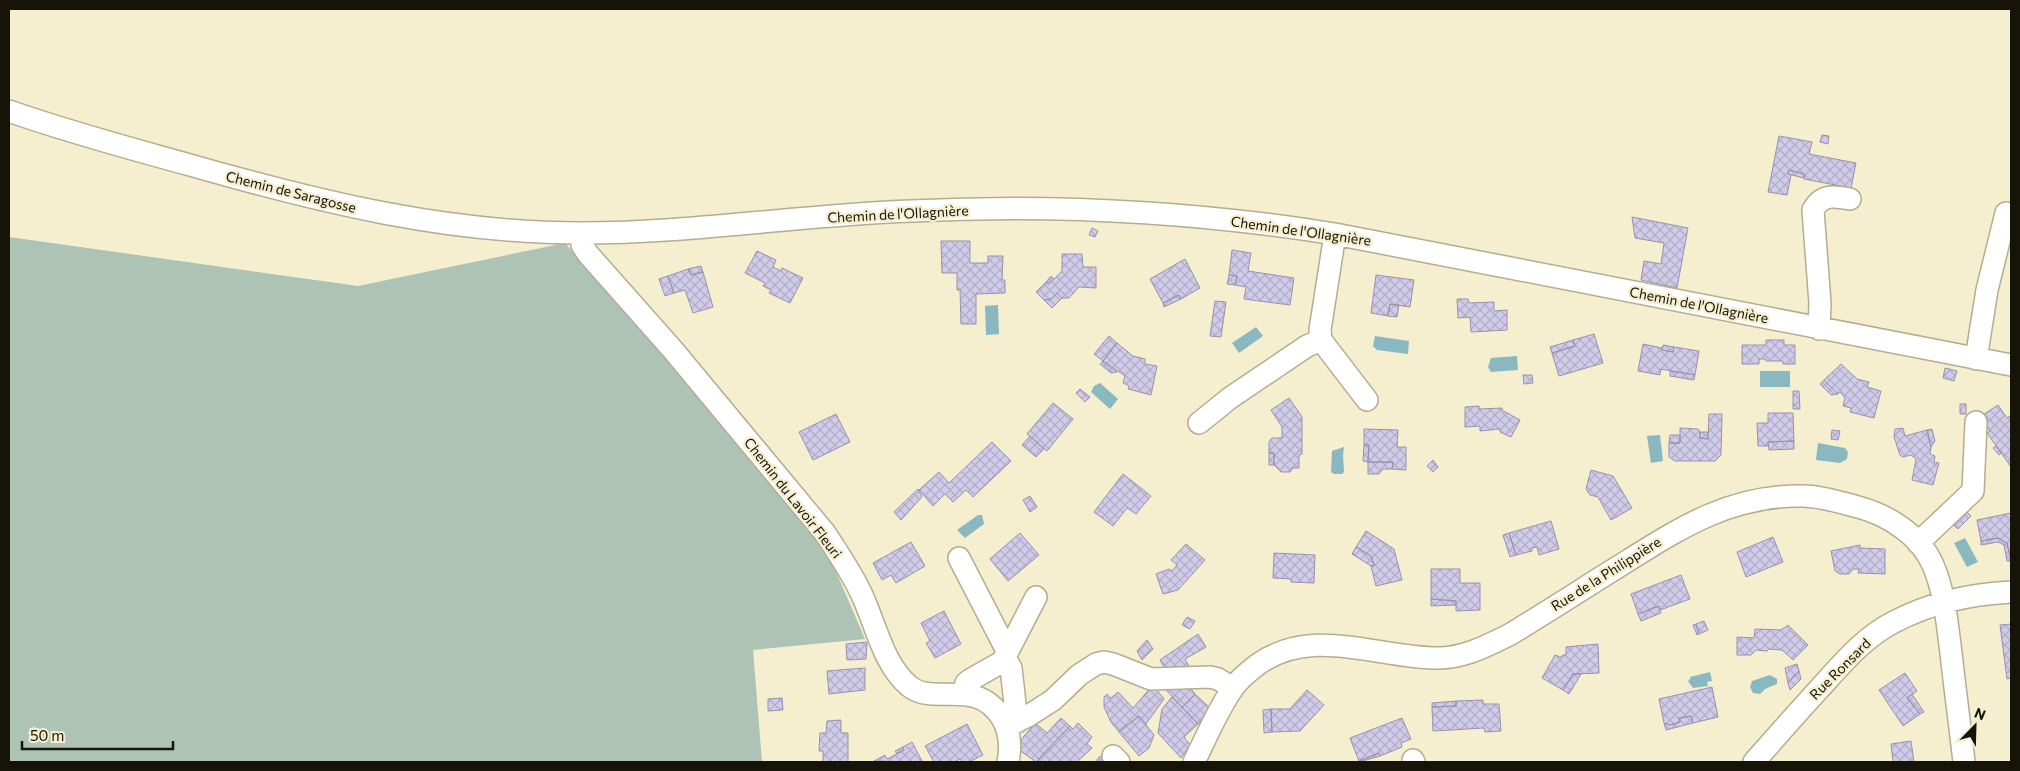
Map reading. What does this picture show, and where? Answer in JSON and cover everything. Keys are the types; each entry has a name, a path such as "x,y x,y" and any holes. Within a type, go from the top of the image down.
{"street":[{"name":"Chemin de Saragosse","path":"9,111 104,141 360,210 426,221 506,230 581,233"},
{"path":"1819,328 1820,303 1813,210 1823,198 1832,196 1850,199"},
{"name":"Chemin de l'Ollagnière","path":"581,233 661,229 911,210 1022,209 1171,214 1278,225 1335,234 2011,365"},
{"path":"1976,359 1987,290 2006,213"},
{"name":"Chemin du Lavoir Fleuri","path":"581,233 582,244 588,254 673,350 825,533 862,595 889,660 902,678 911,687 919,691 963,694 980,699 996,708 1012,724"},
{"path":"1335,234 1320,330 1321,340 1367,400"},
{"path":"1199,423 1238,392 1307,346 1321,340"},
{"path":"1918,543 1972,491 1974,484 1976,422"},
{"name":"Rue de la Philippière","path":"1194,762 1233,688 1248,672 1265,660 1288,650 1309,645 1334,644 1432,658 1462,655 1482,649 1509,635 1678,530 1710,513 1740,503 1771,498 1803,496 1837,501 1871,510 1896,523 1924,549 1932,564 1944,602 1964,762"},
{"path":"959,558 1011,668 1012,724 1008,762"},
{"name":"Rue Ronsard","path":"1754,762 1846,659 1892,623 1922,609 1944,602 1991,593 2011,592"},
{"path":"963,694 966,683 1006,658 1036,597"},
{"path":"1012,724 1053,700 1088,668 1104,662 1152,678 1170,680 1185,676 1204,677 1218,679 1233,688"}],"green space":[{"path":"9,237 358,286 565,243 821,537 865,639 753,650 762,762 9,762"}],"water":[{"path":"998,305 999,334 986,335 985,306"},
{"path":"1256,327 1263,336 1239,353 1232,343"},
{"path":"1375,336 1409,341 1408,354 1377,350 1373,346"},
{"path":"1517,356 1518,370 1491,372 1488,367 1491,358"},
{"path":"1760,371 1790,371 1790,387 1760,387"},
{"path":"1100,383 1118,399 1110,409 1091,392 1094,386"},
{"path":"1660,435 1663,461 1651,463 1647,436"},
{"path":"1818,443 1845,448 1848,452 1847,459 1840,463 1816,460"},
{"path":"1344,447 1344,472 1342,474 1334,474 1331,472 1332,451"},
{"path":"978,515 982,515 984,524 965,538 957,530"},
{"path":"1965,538 1978,562 1967,567 1954,543"},
{"path":"1710,672 1712,681 1707,682 1708,686 1693,688 1688,681 1690,677"},
{"path":"1770,675 1777,679 1777,684 1765,689 1760,694 1753,693 1750,687 1752,681"}],"building":[{"path":"1822,135 1829,136 1828,144 1820,142"},
{"path":"1779,136 1812,142 1809,154 1856,163 1851,188 1804,179 1804,174 1789,170 1788,174 1791,175 1787,195 1768,192"},
{"path":"1789,170 1804,174 1804,178 1788,174"},
{"path":"1632,217 1688,228 1677,288 1641,280 1644,261 1661,264 1664,243 1635,238"},
{"path":"1092,228 1098,231 1095,237 1089,235"},
{"path":"941,241 970,241 970,263 988,263 988,256 1003,256 1002,280 1005,280 1005,293 976,294 976,324 961,324 960,290 957,290 957,273 942,273"},
{"path":"1232,250 1251,253 1248,271 1294,278 1290,305 1244,299 1246,287 1235,285 1237,276 1229,275"},
{"path":"757,251 776,260 773,267 781,271 782,268 803,278 790,303 769,293 771,290 763,286 765,283 745,273"},
{"path":"1062,254 1082,254 1083,267 1096,267 1096,288 1079,287 1069,298 1062,298 1057,293 1051,299 1044,300 1036,292 1046,282 1049,284 1062,271"},
{"path":"1185,259 1200,288 1181,299 1179,295 1163,303 1150,279"},
{"path":"701,266 703,272 691,275 688,269"},
{"path":"688,269 691,275 703,272 713,307 693,313 685,290 674,293 668,276"},
{"path":"1229,275 1237,276 1235,285 1227,284"},
{"path":"1376,275 1414,280 1410,307 1390,304 1388,316 1371,313"},
{"path":"668,276 674,293 665,296 659,279"},
{"path":"1051,276 1054,279 1049,284 1046,282"},
{"path":"1057,293 1062,298 1052,308 1044,300 1051,299"},
{"path":"1179,295 1181,299 1164,307 1163,303"},
{"path":"1457,299 1468,299 1469,303 1494,302 1494,311 1507,310 1507,330 1471,332 1470,317 1458,318"},
{"path":"1215,301 1226,302 1221,337 1210,336"},
{"path":"1390,304 1399,305 1397,317 1388,316"},
{"path":"1594,334 1603,363 1559,376 1552,353 1575,346 1573,340"},
{"path":"1109,336 1117,343 1103,361 1094,354"},
{"path":"1573,340 1575,346 1552,353 1550,347"},
{"path":"1766,340 1784,340 1784,345 1795,345 1795,364 1783,364 1783,361 1759,359 1759,364 1742,364 1742,345 1766,345"},
{"path":"1117,343 1133,356 1145,359 1145,364 1157,366 1151,395 1128,389 1129,386 1123,383 1125,376 1103,361"},
{"path":"1643,344 1673,352 1674,347 1699,351 1695,375 1661,369 1660,375 1638,371"},
{"path":"1663,345 1674,347 1673,352 1662,350"},
{"path":"1103,361 1117,372 1111,373 1100,364"},
{"path":"1841,364 1857,379 1869,382 1867,387 1881,391 1874,418 1850,412 1851,408 1843,406 1845,398 1840,392 1838,394 1824,380"},
{"path":"1945,368 1957,371 1954,381 1943,378"},
{"path":"1670,371 1695,375 1694,380 1670,376"},
{"path":"1523,375 1532,375 1533,383 1524,384"},
{"path":"1824,380 1838,394 1831,395 1820,384"},
{"path":"1080,389 1090,397 1085,402 1076,393"},
{"path":"1793,391 1799,391 1800,409 1793,409"},
{"path":"1289,398 1302,417 1302,454 1299,455 1299,468 1293,468 1290,472 1281,472 1274,465 1274,453 1269,453 1269,442 1272,438 1282,438 1282,427 1271,410"},
{"path":"1053,403 1073,419 1047,451 1027,434"},
{"path":"1960,404 1966,404 1966,414 1960,414"},
{"path":"1998,405 2007,418 2010,416 2011,419 2011,467 1987,433 1990,431 1981,416"},
{"path":"1479,406 1479,409 1502,408 1502,410 1520,420 1511,437 1500,432 1500,429 1480,431 1480,426 1465,427 1465,407"},
{"path":"1768,413 1793,413 1794,441 1768,442 1768,446 1758,446 1757,423 1768,423"},
{"path":"836,414 850,442 813,460 799,432"},
{"path":"1709,414 1722,414 1721,455 1715,461 1675,461 1669,457 1669,443 1680,443 1680,428 1698,429 1700,438 1708,439"},
{"path":"1903,428 1905,436 1927,430 1931,447 1930,454 1935,456 1934,462 1939,463 1933,485 1912,480 1916,459 1911,455 1903,457 1900,455 1894,437 1895,429"},
{"path":"1364,429 1398,430 1397,447 1406,447 1406,470 1392,469 1393,462 1368,462 1369,445 1364,445"},
{"path":"1932,429 1935,441 1931,447 1927,430"},
{"path":"1832,430 1840,431 1838,440 1831,439"},
{"path":"1700,432 1708,432 1708,439 1700,438"},
{"path":"1670,435 1680,435 1680,443 1669,443"},
{"path":"1030,436 1044,449 1036,457 1022,445"},
{"path":"1794,441 1794,449 1769,450 1768,442"},
{"path":"992,442 1011,461 973,497 966,490 953,502 945,494 933,506 919,490 939,472 949,483"},
{"path":"1364,445 1369,445 1368,462 1363,461"},
{"path":"1996,446 2001,453 1999,455 1993,448"},
{"path":"1269,453 1274,453 1274,465 1269,465"},
{"path":"1433,460 1438,467 1433,472 1427,466"},
{"path":"1368,462 1393,462 1392,469 1383,469 1379,474 1368,474"},
{"path":"1591,470 1613,476 1632,508 1611,520 1598,497 1590,495 1586,489"},
{"path":"1123,474 1151,496 1136,514 1127,508 1113,526 1094,512"},
{"path":"918,489 922,497 901,520 894,512"},
{"path":"1030,496 1037,507 1030,512 1023,500"},
{"path":"1964,509 1971,516 1958,529 1951,523"},
{"path":"2011,513 2011,561 2007,543 1998,538 1981,541 1977,520"},
{"path":"1551,521 1559,549 1539,555 1537,547 1532,548 1532,551 1516,555 1509,533"},
{"path":"1366,531 1394,549 1402,580 1376,586 1371,566 1374,565 1371,556 1356,547"},
{"path":"1020,533 1039,555 1008,581 990,559"},
{"path":"1509,533 1516,555 1510,557 1503,535"},
{"path":"1773,537 1783,562 1746,577 1737,552"},
{"path":"1998,538 2007,543 2011,561 2007,561 2004,545 1998,542 1981,545 1981,541"},
{"path":"911,542 925,566 896,583 891,575 882,580 873,563"},
{"path":"1186,544 1205,560 1178,590 1163,594 1156,574 1169,569 1172,571 1177,565 1171,560"},
{"path":"1860,545 1860,548 1885,549 1885,574 1858,573 1859,569 1853,569 1849,574 1840,574 1835,571 1831,551"},
{"path":"1356,547 1371,556 1374,565 1371,566 1352,554"},
{"path":"1274,553 1315,555 1314,583 1291,582 1291,579 1273,578"},
{"path":"1431,569 1460,569 1460,583 1480,583 1480,610 1456,611 1456,601 1431,599"},
{"path":"1681,575 1690,599 1660,610 1659,606 1638,614 1631,594"},
{"path":"1431,599 1456,601 1456,605 1431,606"},
{"path":"1659,606 1661,613 1641,621 1638,614"},
{"path":"944,611 961,644 935,658 926,643 930,641 921,623"},
{"path":"1187,617 1195,621 1190,629 1182,625"},
{"path":"1704,621 1708,630 1699,634 1696,624"},
{"path":"1696,624 1699,634 1697,635 1693,625"},
{"path":"2011,624 2011,678 2007,679 2000,625"},
{"path":"1788,625 1808,645 1793,660 1782,650 1756,650 1751,655 1737,655 1737,637 1754,638 1755,629 1781,630"},
{"path":"1198,634 1206,647 1185,659 1190,668 1168,674 1160,660"},
{"path":"1147,640 1153,649 1142,660 1137,651"},
{"path":"867,642 866,659 847,660 846,644"},
{"path":"1598,644 1599,673 1573,674 1563,690 1542,678 1555,655 1560,657 1566,654 1566,647"},
{"path":"1797,664 1799,671 1788,683 1785,668"},
{"path":"865,668 865,690 829,694 827,671"},
{"path":"1799,671 1801,679 1790,690 1788,683"},
{"path":"1905,673 1917,691 1907,698 1920,714 1903,726 1879,690"},
{"path":"1573,674 1581,674 1569,694 1563,690"},
{"path":"1185,681 1195,694 1182,707 1165,689"},
{"path":"1153,685 1164,699 1146,724 1139,716 1119,732 1111,722 1104,707 1104,697 1107,694 1111,698 1118,692 1133,708"},
{"path":"1712,687 1718,717 1693,723 1691,716 1679,718 1680,722 1670,725 1664,723 1659,699"},
{"path":"1307,690 1324,705 1300,731 1272,732 1271,709 1290,709"},
{"path":"1195,694 1212,710 1198,724 1182,707"},
{"path":"1912,694 1924,712 1920,714 1907,698"},
{"path":"1172,697 1198,724 1184,737 1190,745 1181,758 1158,733 1162,709"},
{"path":"782,698 783,710 768,711 768,699"},
{"path":"1483,700 1483,704 1499,704 1501,731 1485,732 1484,728 1433,731 1432,707 1456,706 1456,701"},
{"path":"1456,701 1456,706 1432,707 1432,703"},
{"path":"1271,709 1272,732 1264,733 1263,710"},
{"path":"1139,716 1154,735 1149,748 1139,756 1119,732"},
{"path":"1691,716 1693,723 1666,730 1664,723 1670,725 1680,722 1679,718"},
{"path":"1061,718 1070,726 1036,762 1015,747 1035,723 1047,733"},
{"path":"1402,718 1411,739 1401,743 1402,747 1380,756 1379,753 1359,761 1350,738"},
{"path":"841,720 841,733 848,733 848,762 823,762 823,751 819,751 820,733 826,733 827,721"},
{"path":"1078,723 1092,737 1087,744 1092,748 1077,762 1036,762 1070,726 1073,729"},
{"path":"967,724 983,755 969,762 962,762 960,759 954,762 934,762 925,746"},
{"path":"1911,741 1914,762 1893,762 1891,744"},
{"path":"912,742 922,761 874,761 885,755 887,759 904,750 903,747"},
{"path":"903,747 904,750 897,754 895,751"},
{"path":"1379,753 1380,756 1359,762 1359,761"},
{"path":"1100,756 1106,762 1095,762"}]}
